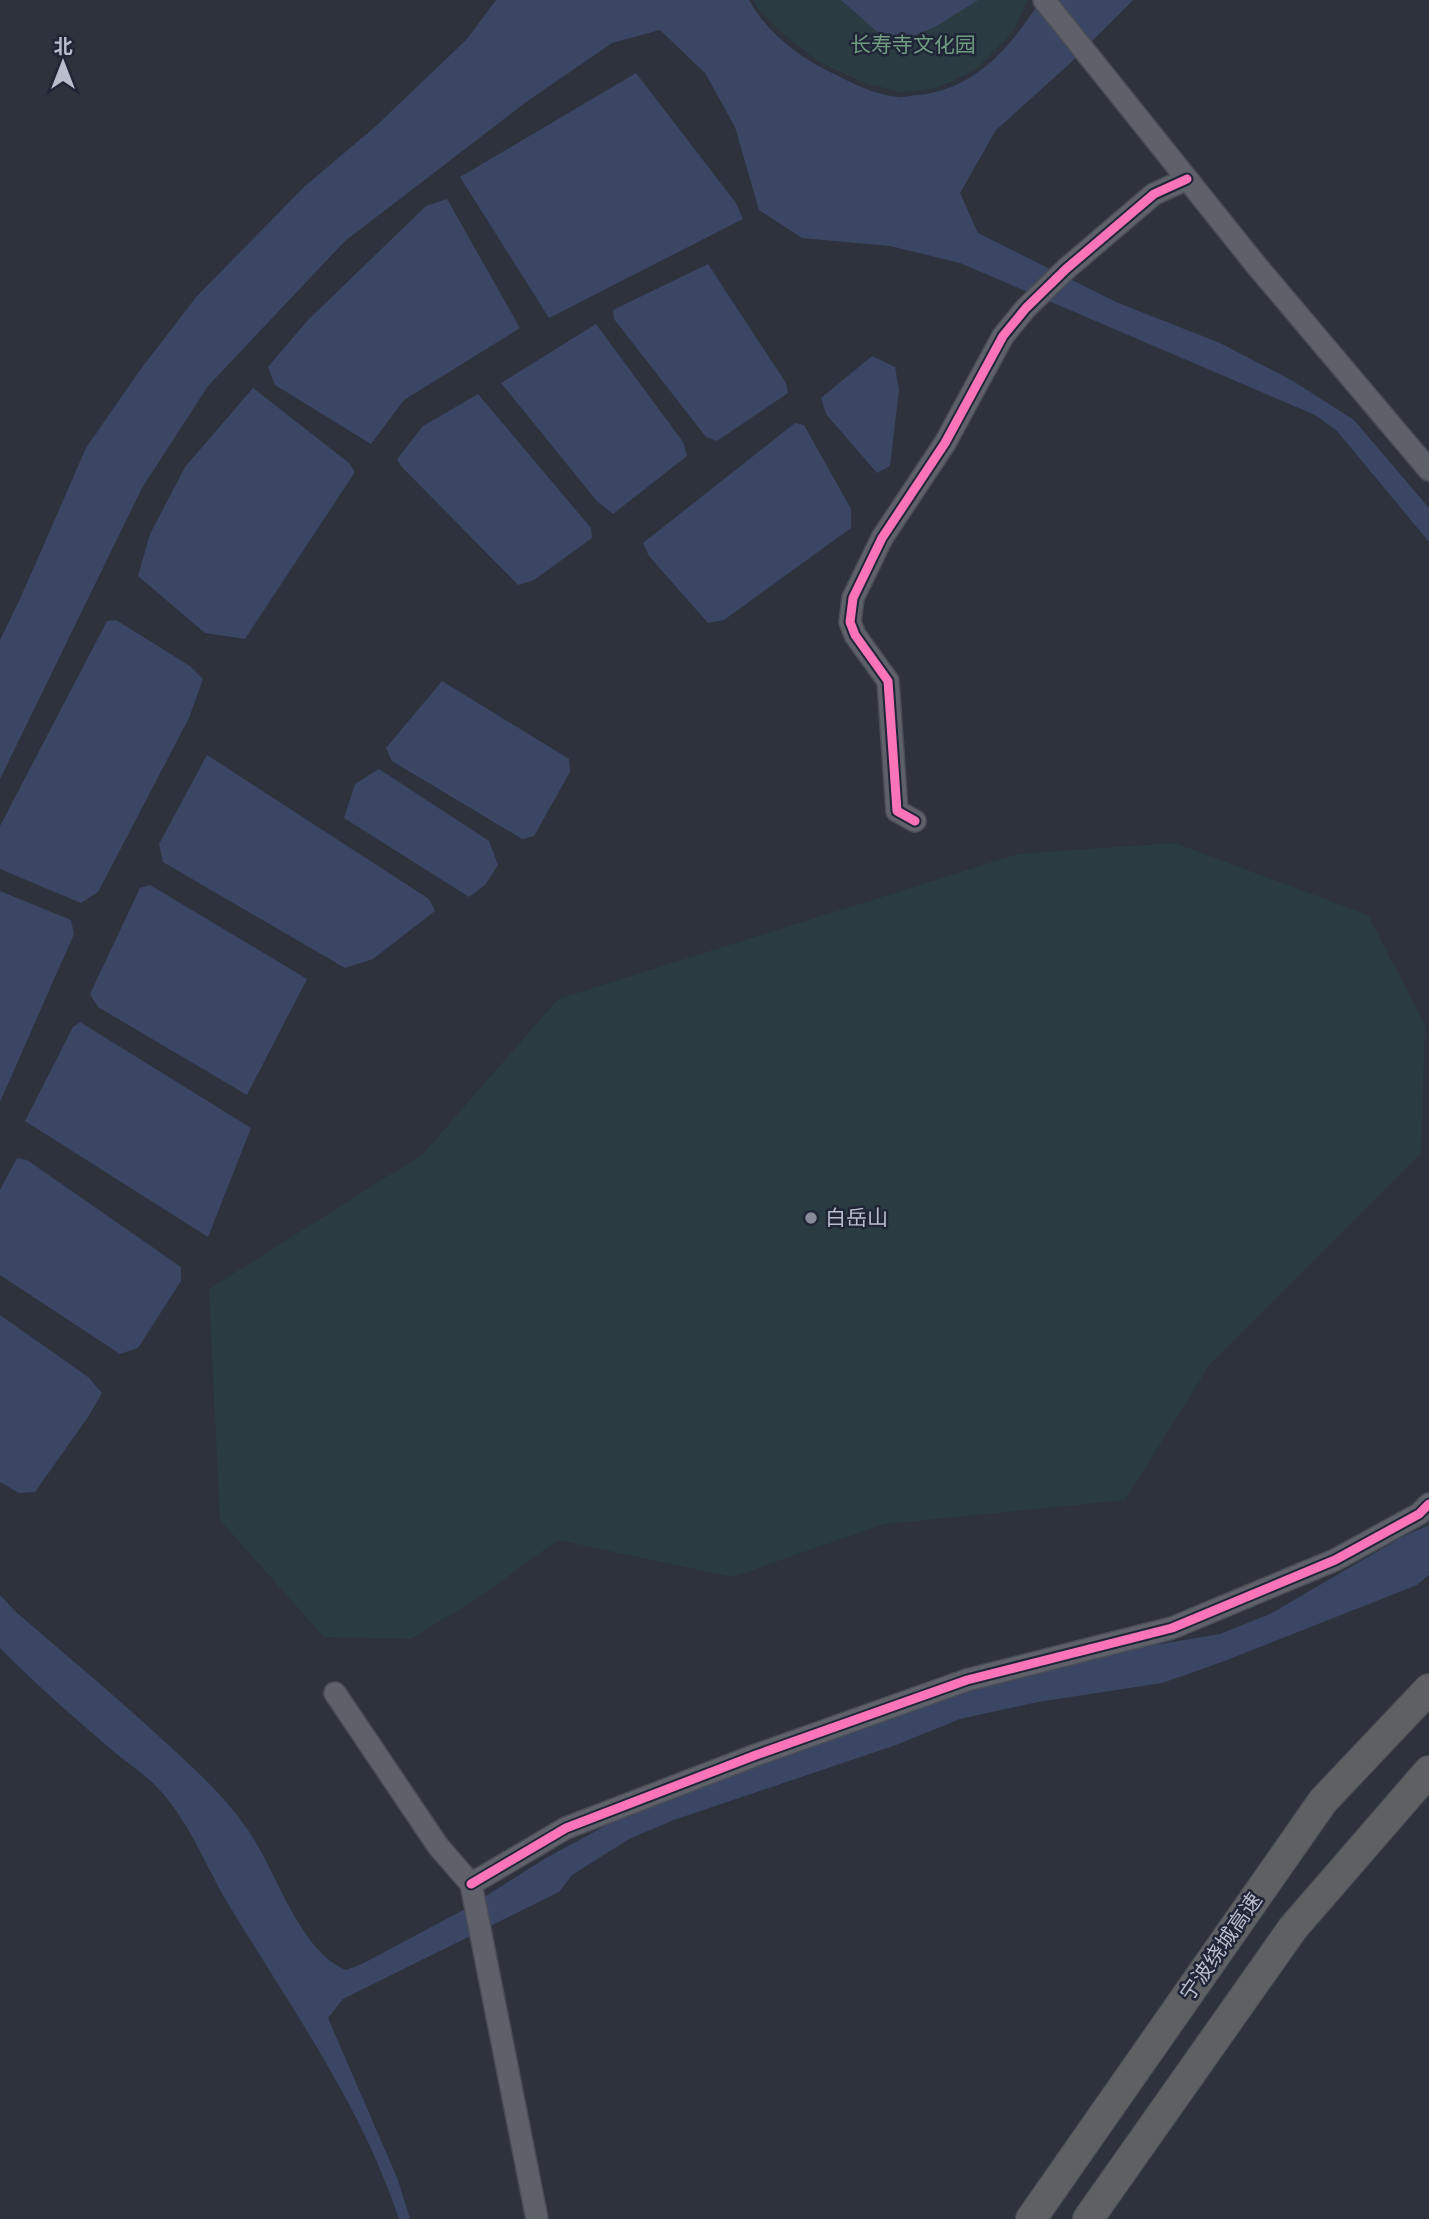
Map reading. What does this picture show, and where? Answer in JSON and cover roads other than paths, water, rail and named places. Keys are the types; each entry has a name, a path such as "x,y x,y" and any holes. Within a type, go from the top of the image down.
{"highway":[{"name":"宁波绕城高速","path":"1031,2219 1323,1801 1429,1689"},
{"path":"1088,2219 1293,1928 1429,1771"}],"street":[{"path":"1044,0 1256,265 1429,470"},
{"path":"915,821 897,811 888,681 855,635 850,622 853,598 882,538 945,443 1003,336 1026,308 1066,269 1154,194 1187,179"},
{"path":"472,1893 566,1828 768,1751 967,1680 1172,1628 1335,1560 1419,1514 1429,1504"},
{"path":"335,1693 472,1893 537,2219"}],"water":[{"path":"496,0 749,0 774,33 808,60 864,88 900,97 940,91 975,74 1004,49 1041,0 1133,0 1066,67 996,130 960,193 978,233 1116,302 1220,343 1293,381 1354,420 1429,508 1429,542 1337,431 1315,415 960,263 890,246 802,238 759,210 735,127 705,73 660,30 612,43 529,100 345,241 208,386 142,488 0,779 0,640 86,448 140,370 197,296 304,187 376,126 467,39"},
{"path":"841,0 978,0 935,27 898,42 882,36"},
{"path":"636,73 736,203 743,219 549,318 460,177"},
{"path":"447,199 520,328 404,400 371,444 275,385 268,367 308,320 426,206"},
{"path":"708,264 786,383 788,393 717,441 706,437 614,319 613,310"},
{"path":"596,324 683,442 687,456 613,514 596,500 501,383"},
{"path":"872,356 895,367 899,390 890,466 877,473 826,414 821,398"},
{"path":"253,388 349,463 355,472 245,639 205,633 138,576 150,534 185,467"},
{"path":"478,394 591,528 592,538 534,580 518,585 397,459 423,426"},
{"path":"795,423 804,425 851,509 851,528 724,620 708,623 649,556 643,543"},
{"path":"116,620 190,666 203,679 189,718 98,892 81,903 0,869 0,826 107,621"},
{"path":"442,681 569,759 570,772 534,836 522,839 392,761 386,748"},
{"path":"207,755 429,899 435,911 373,959 345,968 163,862 159,844"},
{"path":"379,769 489,841 498,865 485,885 469,897 344,818 355,784"},
{"path":"150,885 307,979 247,1095 98,1007 90,994 140,888"},
{"path":"0,891 71,920 74,934 0,1102"},
{"path":"80,1022 251,1128 208,1237 25,1121 73,1027"},
{"path":"17,1158 27,1160 181,1267 181,1281 138,1348 120,1354 0,1275 0,1190"},
{"path":"0,1315 88,1377 102,1393 35,1492 19,1493 0,1482"},
{"path":"1429,1525 1429,1575 1417,1585 1162,1683 1038,1702 960,1719 896,1745 674,1820 629,1839 572,1875 559,1892 343,1999 328,2018 398,2180 410,2219 399,2219 365,2135 344,2095 227,1902 177,1811 151,1781 73,1716 0,1648 0,1595 17,1613 148,1726 214,1789 255,1841 304,1932 330,1961 346,1970 467,1908 546,1858 629,1813 963,1689 1071,1659 1220,1634 1270,1614 1402,1537"}],"place":[{"name":"白岳山","path":"811,1218"}],"park label":[{"name":"长寿寺文化园","path":"913,45"}]}
